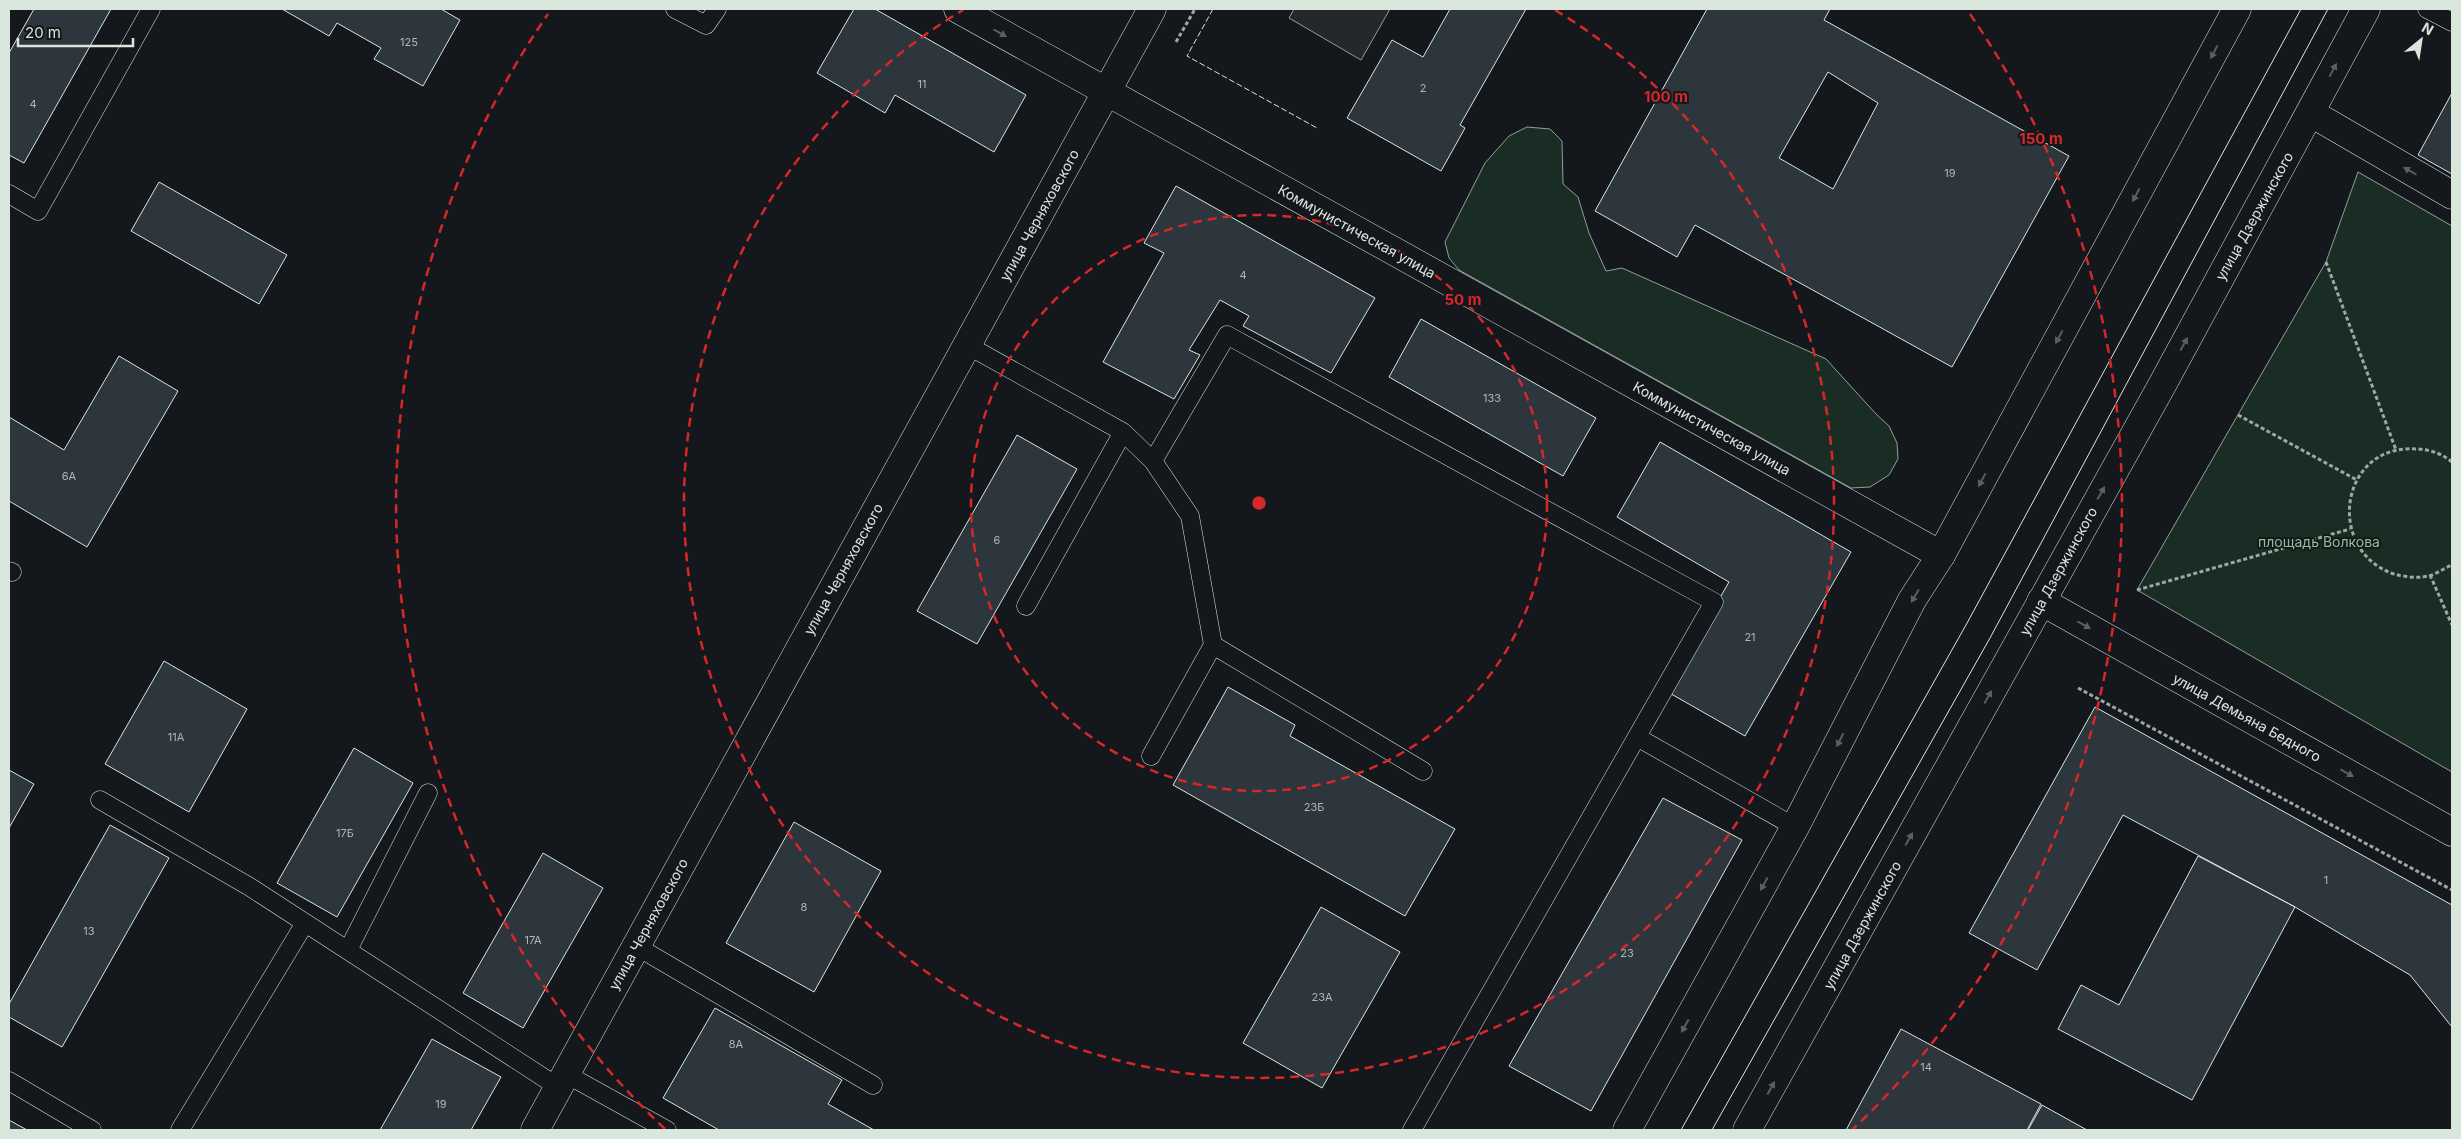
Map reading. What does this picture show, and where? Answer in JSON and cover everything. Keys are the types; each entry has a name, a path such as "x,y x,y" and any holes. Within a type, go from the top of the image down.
{"street":[{"name":"Коммунистическая улица","path":"958,9 1941,555"},
{"name":"улица Черняховского","path":"535,1130 1152,9"},
{"path":"1627,1130 1795,827 1912,600 1941,555 2237,9"},
{"name":"улица Дзержинского","path":"1747,1130 2311,113 2366,9"},
{"path":"2311,113 2452,195"},
{"name":"улица Демьяна Бедного","path":"2041,601 2452,832"}],"lane":[{"path":"9,194 38,211 151,9"},
{"path":"675,9 706,25 717,9"},
{"path":"2427,9 2452,22"},
{"path":"1153,461 1227,335 1714,602 1412,1130"},
{"path":"967,345 1123,432 1153,461 1190,516 1213,645 1151,756"},
{"path":"1026,606 1123,432"},
{"path":"1213,645 1423,771"},
{"path":"1637,737 1795,827"},
{"path":"348,950 428,793"},
{"path":"100,800 250,887 348,950 562,1081 667,1130"},
{"path":"180,1130 305,923"},
{"path":"636,946 872,1085"},
{"path":"9,1081 92,1130"}],"path":[{"path":"1176,42 1195,9"},
{"path":"2326,262 2396,450"},
{"path":"2238,415 2357,480"},
{"path":"2452,462 2446,456 2422,448 2396,450 2374,461 2357,480 2348,504 2350,529 2362,552 2380,569 2404,577 2430,575 2452,564"},
{"path":"2137,590 2350,529"},
{"path":"2430,575 2452,625"},
{"path":"2078,688 2452,890"}],"green space":[{"path":"1527,127 1550,129 1562,141 1563,184 1578,197 1589,233 1606,271 1622,268 1826,359 1889,426 1897,443 1898,459 1889,475 1870,487 1851,488 1459,270 1449,258 1445,242 1485,163 1509,136"},
{"name":"площадь Волкова","path":"2358,172 2452,226 2452,772 2137,590 2326,262"}],"shaded area":[{"path":"1294,9 1390,9 1361,60 1289,18"}],"building":[{"path":"34,9 111,9 24,163 9,155 9,53"},
{"path":"282,9 441,9 460,20 423,86 374,59 381,48 337,23 329,36"},
{"path":"854,9 875,9 1026,95 994,152 895,95 885,113 817,73"},
{"path":"1450,9 1526,9 1460,125 1465,128 1441,171 1347,118 1392,40 1423,57"},
{"path":"1707,9 1830,9 1824,20 2069,156 1952,367 1695,225 1677,257 1595,211","holes":["1828,72 1878,103 1833,189 1779,158"]},
{"path":"2452,93 2452,174 2418,155"},
{"path":"159,182 287,255 259,304 131,231"},
{"path":"1176,186 1375,298 1331,373 1243,326 1249,316 1220,300 1189,350 1200,355 1174,399 1103,362 1164,253 1144,243"},
{"path":"1421,319 1596,418 1563,476 1389,377"},
{"path":"119,356 178,391 87,547 9,501 9,417 64,450"},
{"path":"1017,435 1077,469 977,644 917,611"},
{"path":"1660,442 1851,552 1745,736 1666,691 1729,582 1617,517"},
{"path":"164,661 247,709 189,812 105,764"},
{"path":"1228,687 1295,725 1290,736 1455,829 1405,916 1173,785"},
{"path":"2095,707 2452,905 2452,1027 2410,975 2295,907 2123,815 2037,970 1969,933"},
{"path":"354,748 413,783 337,917 277,883"},
{"path":"9,770 34,784 9,828"},
{"path":"1663,798 1742,840 1591,1111 1509,1066"},
{"path":"794,822 881,871 814,992 726,943"},
{"path":"110,825 169,858 62,1047 9,1017 9,1004"},
{"path":"543,853 603,888 523,1028 463,993"},
{"path":"2198,856 2295,907 2192,1100 2058,1029 2081,985 2119,1005"},
{"path":"1321,907 1400,952 1322,1088 1243,1043"},
{"path":"715,1008 842,1080 828,1104 874,1130 719,1130 663,1098"},
{"path":"1901,1029 2041,1104 2027,1130 1846,1130"},
{"path":"432,1039 501,1077 471,1130 380,1130"},
{"path":"2042,1105 2087,1130 2028,1130"},
{"path":"9,1120 27,1130 9,1130"}],"tram line":[{"path":"1681,1130 1966,625 2301,9"},
{"path":"1712,1130 1990,638 2328,9"}],"fence":[{"path":"1213,9 1187,56 1317,128"}]}
